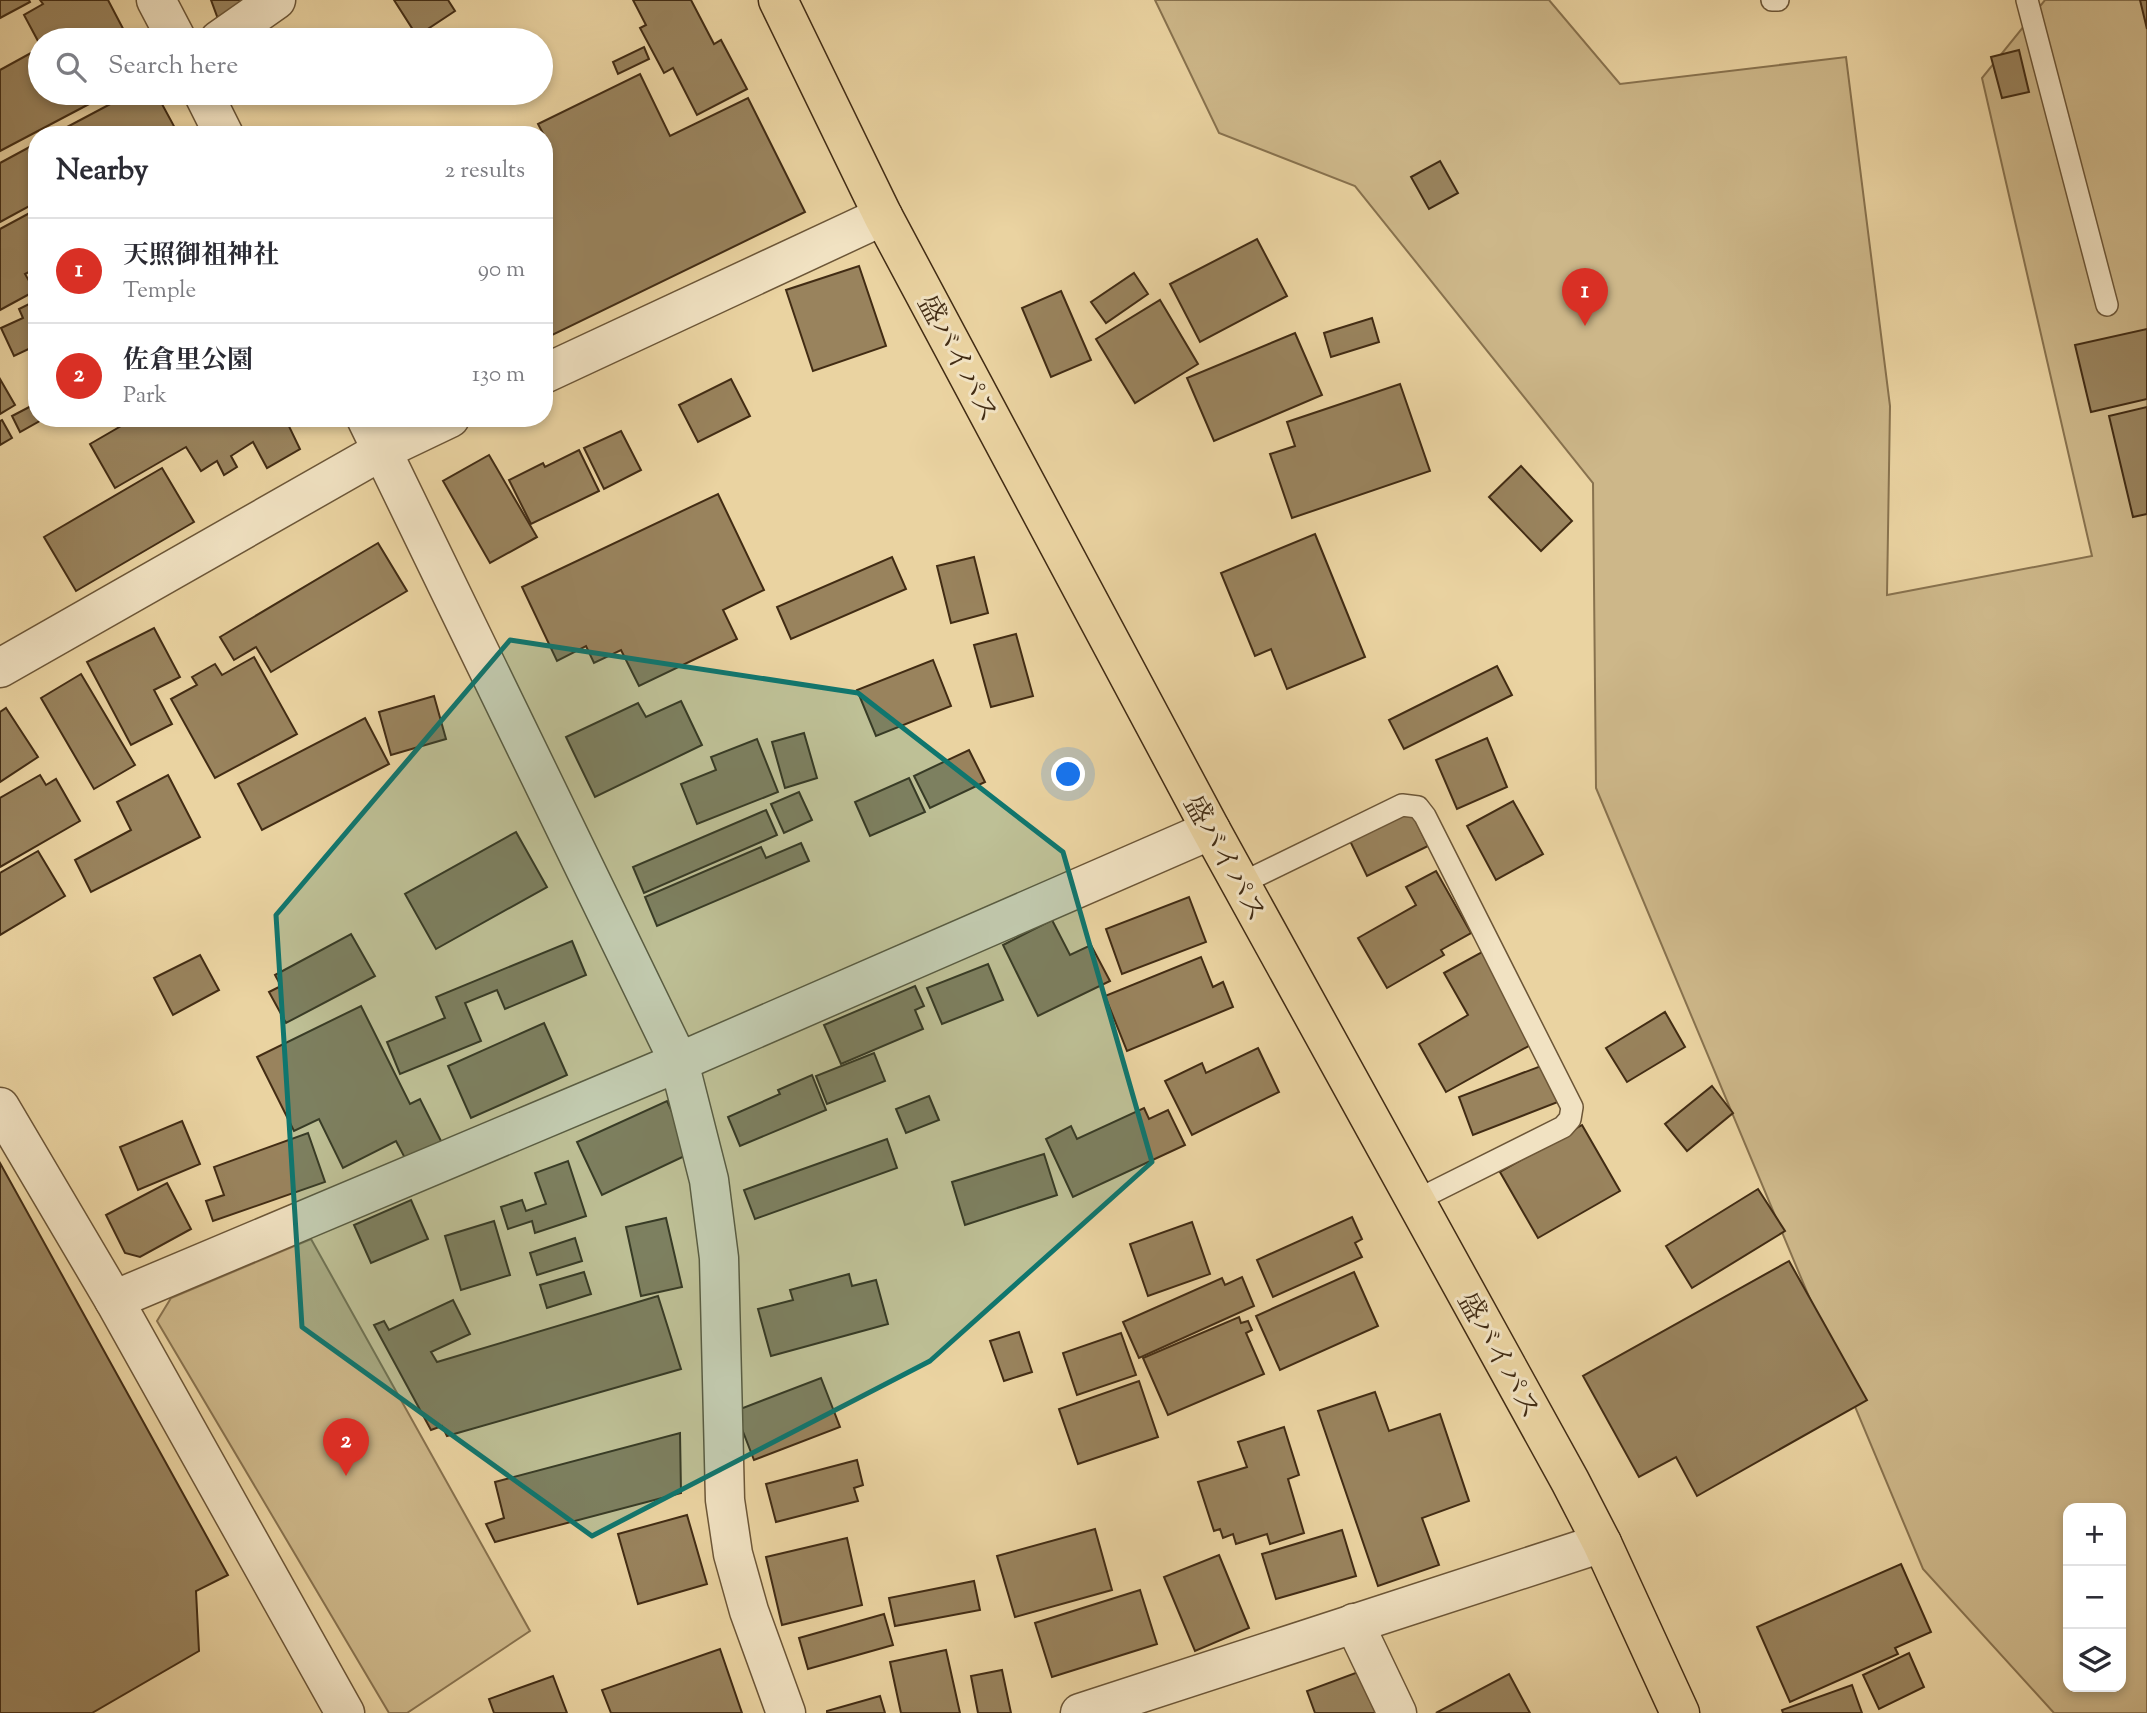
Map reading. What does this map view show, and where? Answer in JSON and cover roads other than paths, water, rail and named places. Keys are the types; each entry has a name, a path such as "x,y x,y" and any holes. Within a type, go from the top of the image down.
{"highway":[{"name":"盛バイパス","path":"778,0 883,216 1211,831 1602,1543 1680,1713"}],"street":[{"path":"156,0 171,28"},
{"path":"236,28 276,0"},
{"path":"209,105 220,126"},
{"path":"553,370 883,216"},
{"path":"0,668 375,434 408,427"},
{"path":"375,434 679,1062 709,1180 719,1258 725,1500 733,1554 749,1611 786,1713"},
{"path":"114,1300 679,1062 1211,831"},
{"path":"0,1107 114,1300 345,1713"},
{"path":"1080,1713 1602,1543"},
{"path":"1354,1623 1397,1713"}],"lane":[{"path":"2027,0 2107,305"},
{"path":"1240,884 1402,805 1418,807 1425,816 1572,1107 1570,1119 1563,1127 1415,1201"}],"place":[{"name":"天照御祖神社","path":"1585,326"},
{"name":"佐倉里公園","path":"346,1476"}]}
